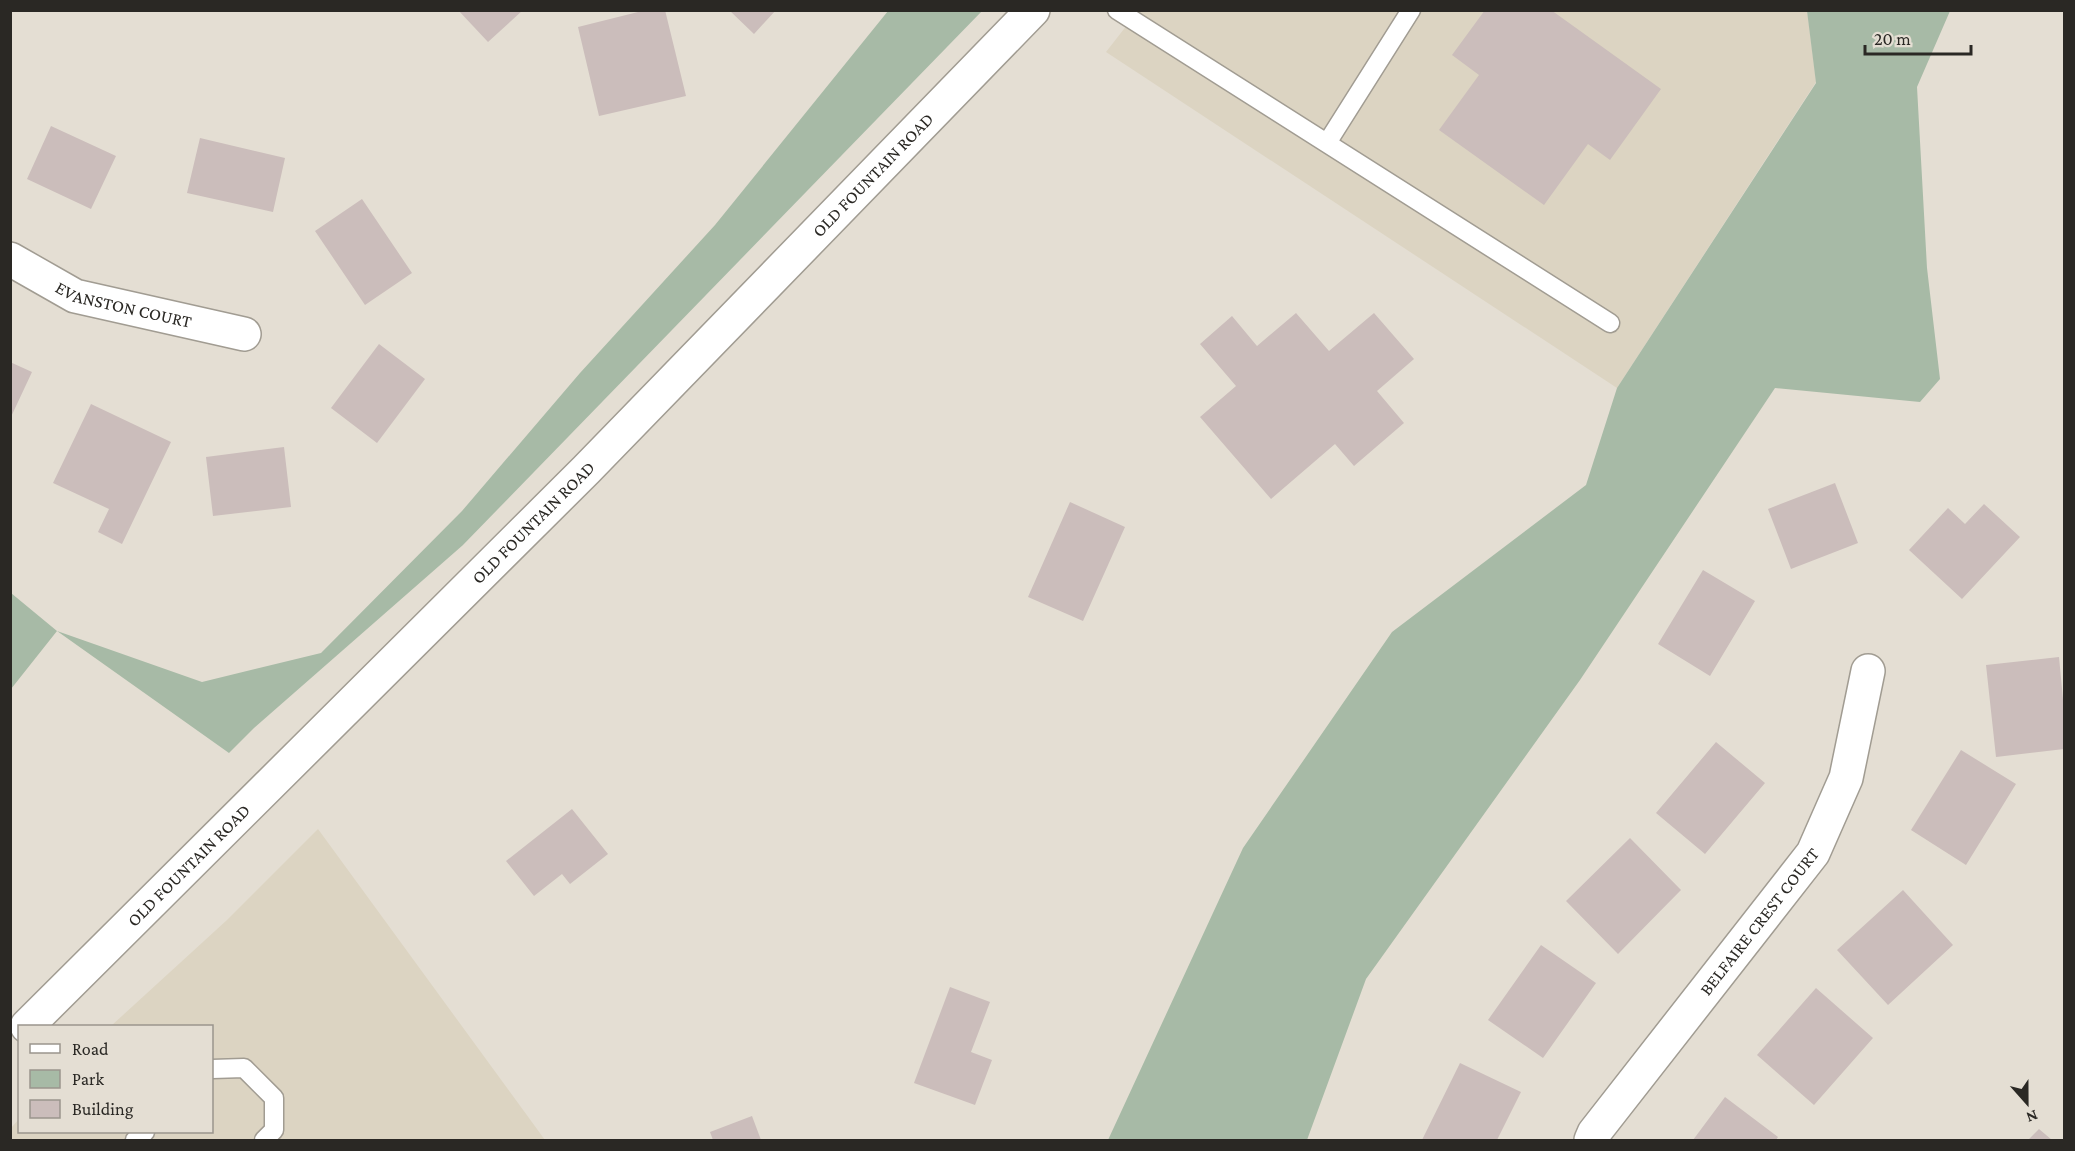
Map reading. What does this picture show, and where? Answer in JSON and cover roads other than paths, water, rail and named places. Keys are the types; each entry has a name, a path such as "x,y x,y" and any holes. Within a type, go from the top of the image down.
{"street":[{"name":"OLD FOUNTAIN ROAD","path":"28,1025 615,441 1033,10"},
{"name":"EVANSTON COURT","path":"10,259 75,296 244,334"},
{"name":"BELFAIRE CREST COURT","path":"1591,1140 1594,1133 1813,853 1845,778 1868,671"}],"lane":[{"path":"1117,10 1610,323"},
{"path":"1327,143 1411,10"},
{"path":"213,1069 244,1068 274,1098 274,1130 264,1140"}]}
